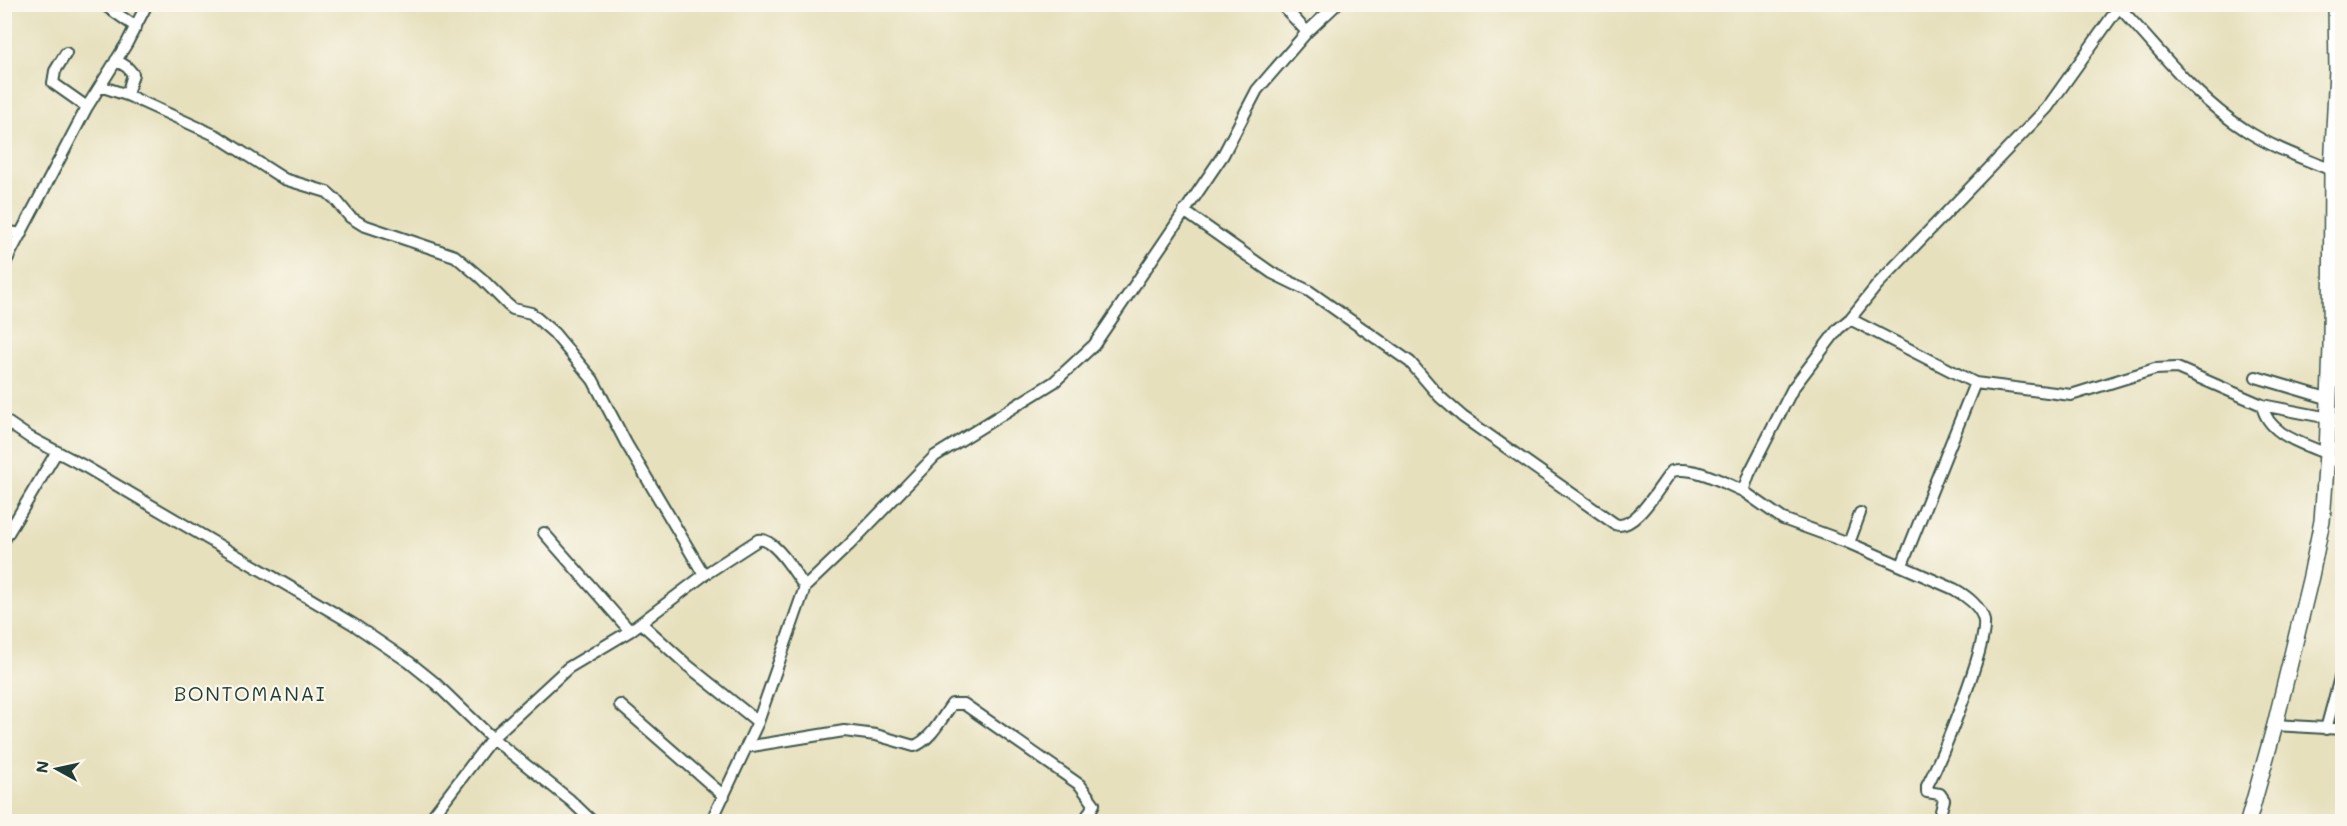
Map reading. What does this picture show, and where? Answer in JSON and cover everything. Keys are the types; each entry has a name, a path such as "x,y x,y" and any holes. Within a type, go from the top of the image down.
{"main road":[{"path":"2248,822 2275,725 2322,521 2330,399 2337,349 2332,170 2337,80 2336,4"}],"street":[{"path":"103,4 136,27"},
{"path":"4,265 87,107 136,27 147,4"},
{"path":"1281,4 1307,32"},
{"path":"711,822 758,722 805,587 935,456 1053,382 1085,355 1107,329 1223,155 1257,90 1307,32 1337,4"},
{"path":"1743,491 1749,474 1793,388 1838,329 1850,319 1878,284 2047,108 2120,6 2179,73 2224,115 2244,129 2280,148 2332,170"},
{"path":"66,53 55,71 53,83 87,107"},
{"path":"116,60 133,74 126,95"},
{"path":"100,86 126,95 217,136 284,179 327,192 350,217 363,225 455,256 513,309 531,313 566,345 592,380 626,443 704,575"},
{"path":"1184,211 1272,273 1309,291 1410,362 1440,397 1463,417 1615,524 1620,526 1630,523 1653,498 1672,471 1690,471 1743,491 1783,519 1849,543 1964,594 1980,611 1984,622 1980,647 1949,738 1927,786 1927,792 1940,794 1944,800 1938,822"},
{"path":"4,231 21,234"},
{"path":"1850,319 1975,383 2071,395 2156,369 2177,368 2262,405 2329,418"},
{"path":"2256,377 2330,399"},
{"path":"1902,566 1975,383"},
{"path":"2262,405 2264,417 2272,428 2327,454"},
{"path":"4,420 29,438 113,483 353,624 409,662 435,683 492,738 570,800 592,822"},
{"path":"4,540 56,453"},
{"path":"1849,543 1860,513"},
{"path":"544,533 630,631"},
{"path":"428,822 492,738 568,668 630,631 704,575 758,540 764,539 772,543 805,587"},
{"path":"641,623 687,665 758,722"},
{"path":"2326,729 2343,670"},
{"path":"746,747 844,731 865,733 911,746 917,745 928,737 952,704 964,704 1080,785 1094,804 1084,822"},
{"path":"620,705 724,796"},
{"path":"2275,725 2343,729"}],"district":[{"name":"BONTOMANAI","path":"250,694"}]}
